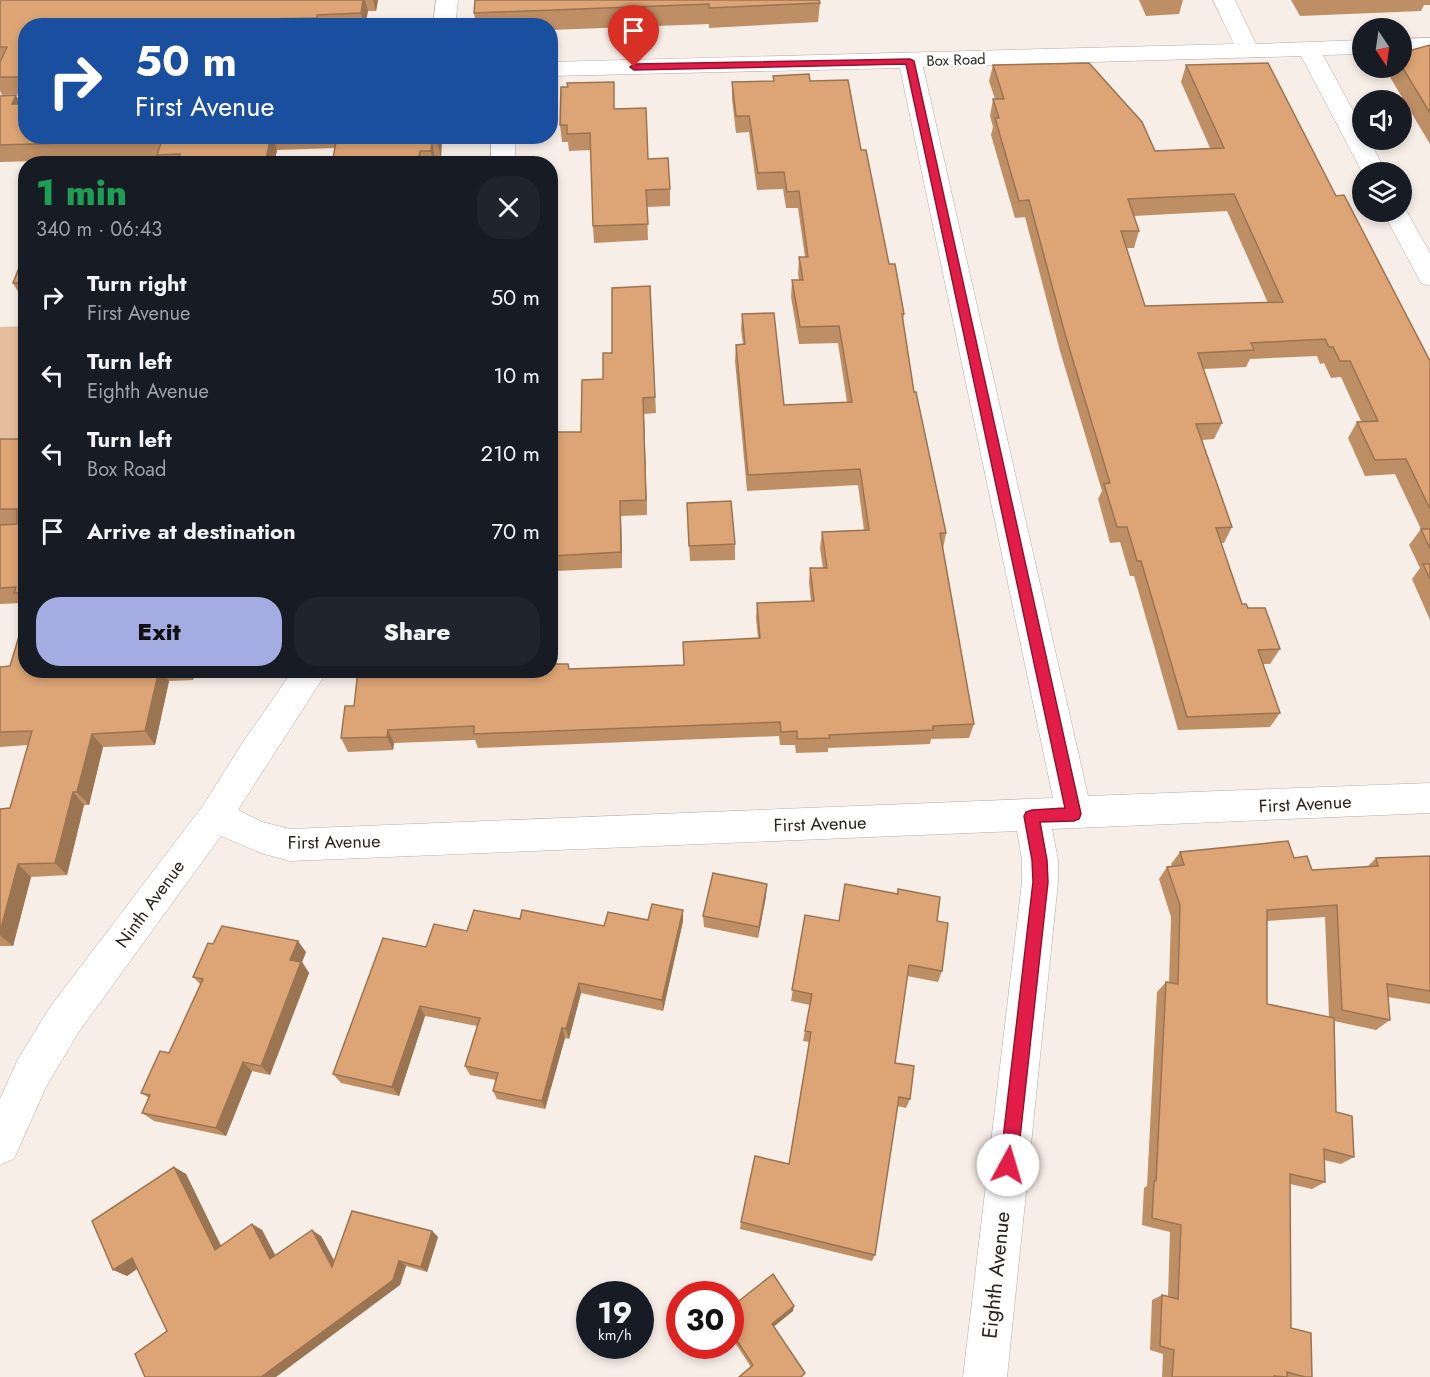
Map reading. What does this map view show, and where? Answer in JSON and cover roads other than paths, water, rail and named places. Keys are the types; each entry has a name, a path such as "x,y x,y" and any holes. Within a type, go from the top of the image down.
{"street":[{"path":"445,18 447,0"},
{"path":"1224,0 1248,50"},
{"path":"1412,46 1430,45"},
{"name":"Box Road","path":"558,69 1352,47"},
{"path":"1308,48 1369,162"},
{"path":"910,61 1074,814"},
{"path":"0,104 18,103"},
{"path":"1400,222 1430,277"},
{"name":"Ninth Avenue","path":"0,1144 32,1072 64,1020 216,815 253,755 306,678"},
{"name":"First Avenue","path":"216,815 257,837 290,845 1430,798"},
{"name":"Eighth Avenue","path":"985,1377 1040,882 1040,860 1032,816"}]}
